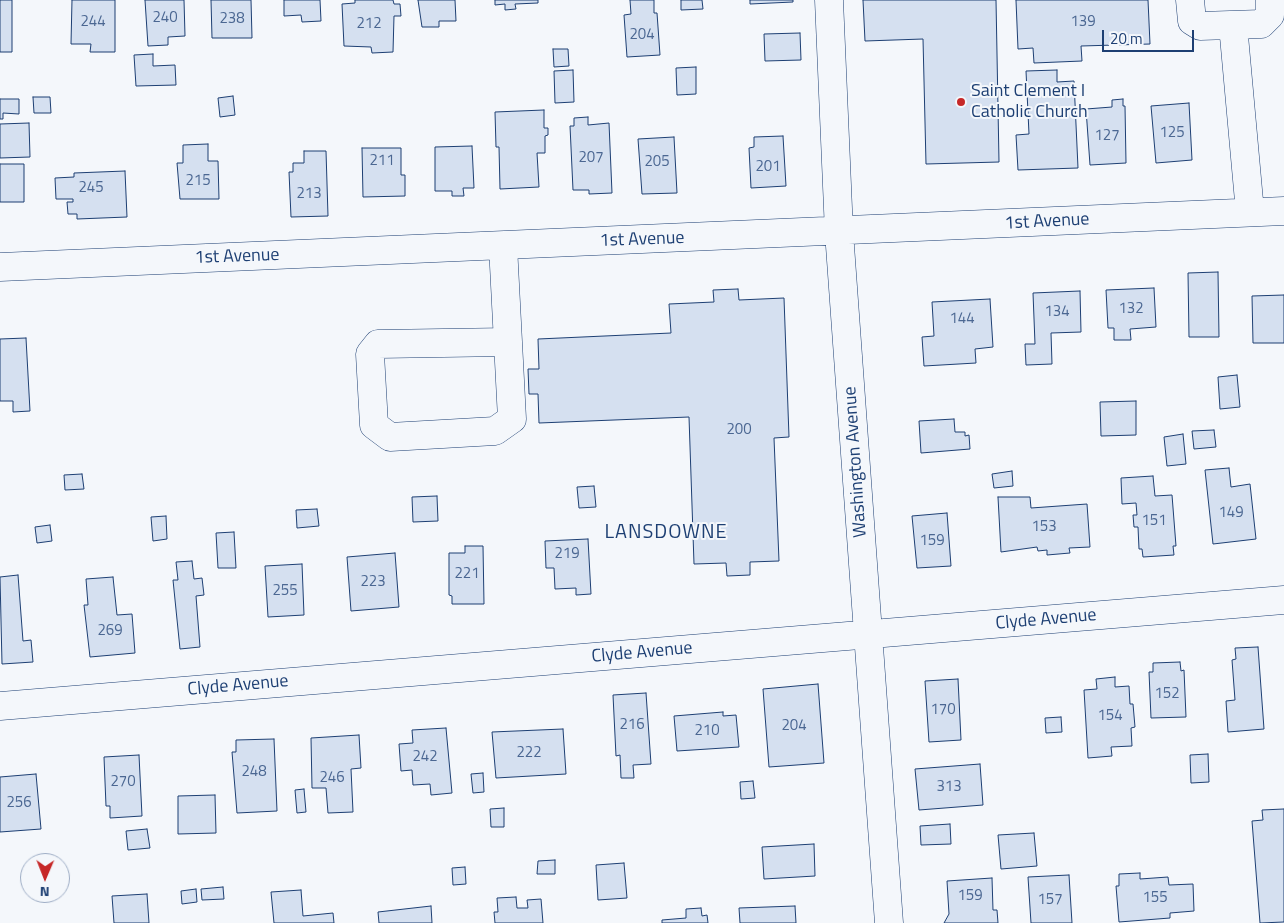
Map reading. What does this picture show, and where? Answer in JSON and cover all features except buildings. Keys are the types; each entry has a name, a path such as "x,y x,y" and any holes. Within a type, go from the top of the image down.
{"street":[{"name":"Washington Avenue","path":"829,0 839,232 889,923"},
{"path":"1190,0 1192,21 1200,26 1261,24 1270,15 1270,0"},
{"path":"1233,25 1250,212"},
{"name":"1st Avenue","path":"0,267 839,232 1284,211"},
{"path":"503,246 512,419 495,431 390,437 374,425 370,354 378,344 507,342"},
{"name":"Clyde Avenue","path":"0,706 1284,600"}],"place":[{"name":"Saint Clement I Catholic Church","path":"961,102"}],"district":[{"name":"LANSDOWNE","path":"666,533"}]}
